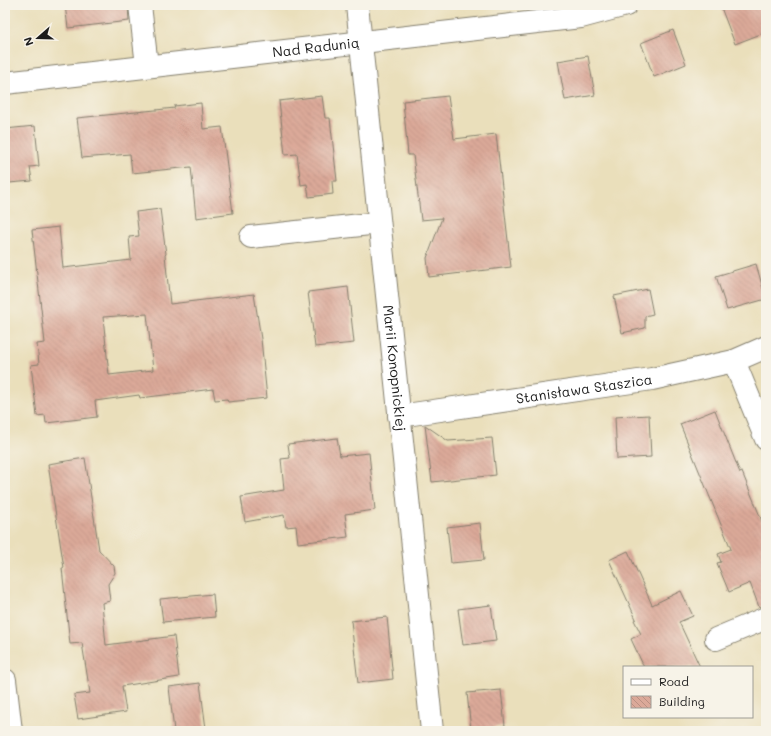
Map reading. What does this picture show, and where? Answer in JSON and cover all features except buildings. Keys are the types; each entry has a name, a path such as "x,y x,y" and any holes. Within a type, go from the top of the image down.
{"street":[{"path":"140,5 147,66"},
{"name":"Marii Konopnickiej","path":"357,5 432,731"},
{"name":"Nad Radunią","path":"5,83 581,17 626,5"},
{"path":"251,237 380,223"},
{"name":"Stanisława Staszica","path":"399,416 652,379 734,361 766,347"},
{"path":"734,361 766,439"},
{"path":"716,639 766,618"},
{"path":"5,680 11,731"}]}
